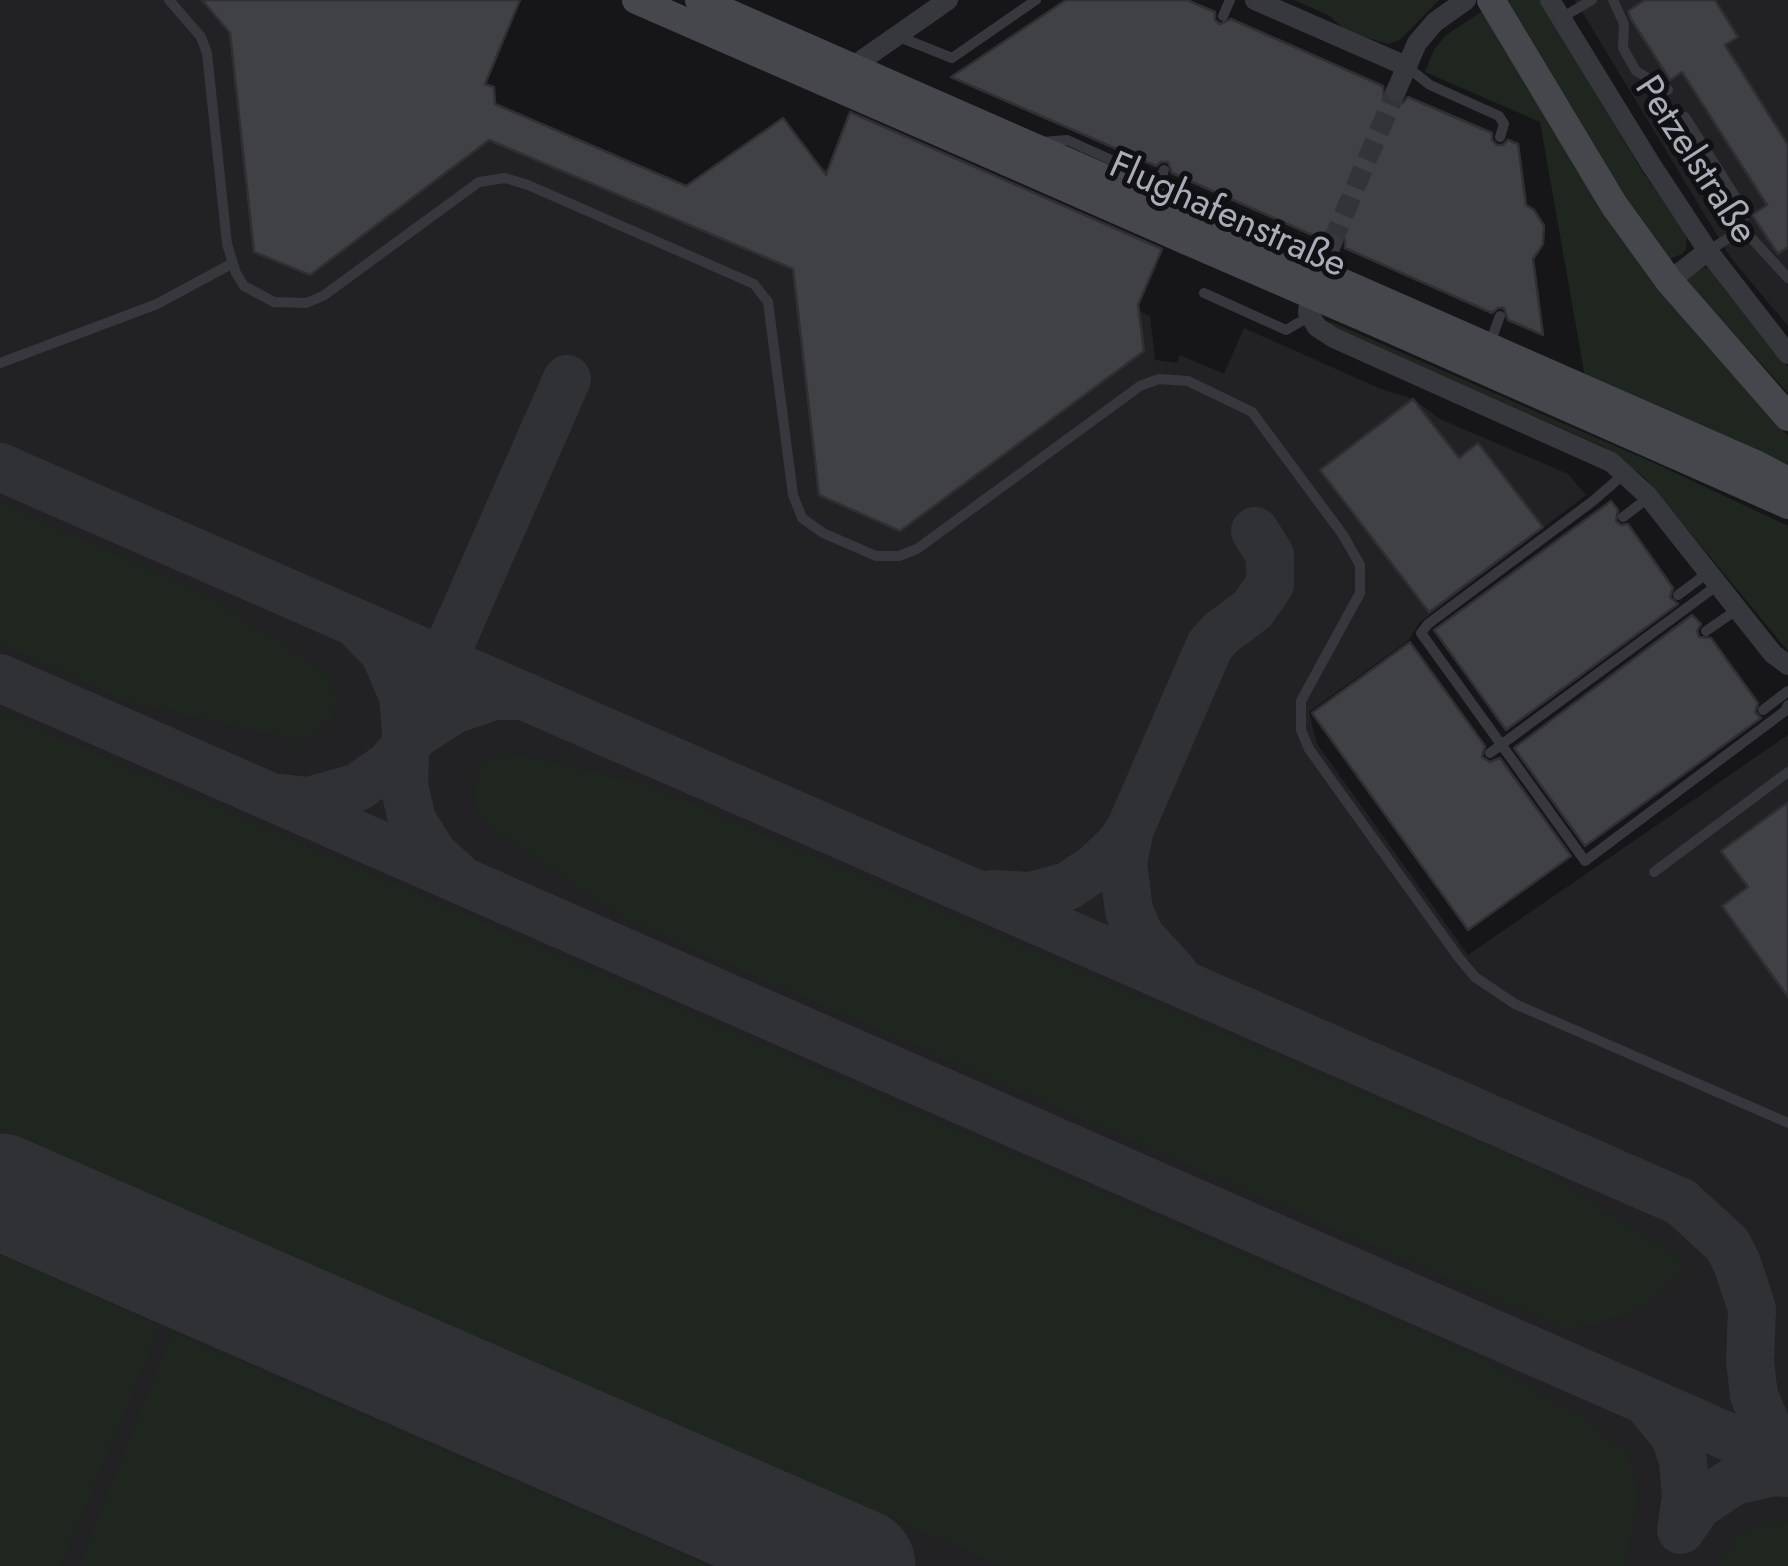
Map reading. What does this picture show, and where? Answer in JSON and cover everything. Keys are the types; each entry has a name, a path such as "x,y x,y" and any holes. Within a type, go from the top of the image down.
{"main road":[{"name":"Flughafenstraße","path":"636,0 1788,505"},
{"name":"Flughafenstraße","path":"699,0 1788,481"},
{"path":"1491,0 1580,151 1668,280 1788,417"}],"street":[{"path":"852,68 948,0"},
{"path":"1254,0 1406,66"},
{"path":"1396,91 1417,43 1435,22 1466,0"},
{"name":"Petzelstraße","path":"1555,9 1708,252 1788,354"},
{"path":"1332,243 1310,298 1310,316 1317,327 1334,338 1589,450 1624,473 1649,497 1773,654 1788,665"},
{"path":"1668,280 1708,252"}],"lane":[{"path":"170,0 201,37 207,53 228,244 232,263 244,286 274,302 306,303 323,296 479,182 505,178 528,185 754,284 768,302 793,496 802,518 822,533 876,556 899,556 917,549 1140,386 1160,379 1188,381 1237,402 1264,424 1360,565 1360,592 1301,701 1302,730 1310,750 1459,958 1474,977 1514,1004 1788,1123"},
{"path":"896,36 952,58 1036,0"},
{"path":"1223,16 1230,0"},
{"path":"1555,9 1592,0"},
{"path":"1613,0 1624,24 1623,48 1636,71 1668,90"},
{"path":"1406,66 1430,85 1500,116 1504,124 1500,137"},
{"path":"1685,117 1743,209 1742,229 1788,278"},
{"path":"1031,146 1058,138 1149,177 1162,176 1164,170"},
{"path":"1098,154 1109,153 1112,147"},
{"path":"1708,252 1742,229"},
{"path":"0,363 157,304 232,263"},
{"path":"1204,293 1286,330 1310,316"},
{"path":"1488,346 1500,316"},
{"path":"1624,473 1421,633 1585,861 1788,705"},
{"path":"1623,517 1649,497"},
{"path":"1490,754 1714,577"},
{"path":"1678,595 1714,577"},
{"path":"1706,632 1739,608"},
{"path":"1763,710 1788,691"},
{"path":"1654,872 1788,772"}],"shaded area":[{"path":"0,0 293,0 494,87 495,105 685,186 783,117 820,167 1150,316 1155,360 1177,363 1180,355 1224,374 1244,328 1381,389 1413,399 1440,419 1568,474 1586,495 1419,623 1409,640 1309,712 1317,744 1468,955 1788,735 1788,1566 0,1566"},
{"path":"1294,0 1439,0 1400,40 1388,44 1348,32 1328,15"},
{"path":"1502,0 1540,0 1644,174 1687,236 1682,254 1670,259 1658,252"},
{"path":"1575,0 1788,0 1788,326 1731,258"},
{"path":"1484,10 1607,210 1699,337 1788,436 1788,472 1585,377 1540,122 1425,72 1445,36"},
{"path":"1709,266 1788,367 1788,393 1683,278"},
{"path":"1327,320 1788,526 1788,651 1644,477 1604,447 1337,329"},
{"path":"0,503 206,594 327,674 337,697 332,718 309,737 290,738 129,702 0,645"},
{"path":"0,712 1481,1358 1590,1423 1629,1456 1639,1496 1625,1566 1002,1566 0,1128"},
{"path":"507,752 645,784 1545,1171 1688,1265 1625,1316 1566,1330 627,920 487,825 474,806 478,771 489,759"},
{"path":"0,1255 161,1326 61,1566 0,1566"},
{"path":"172,1332 709,1566 78,1566"},
{"path":"1788,1520 1788,1566 1714,1566 1739,1536 1768,1522"}],"building":[{"path":"202,0 520,0 485,84 494,87 495,104 686,186 783,118 826,175 850,112 1162,249 1138,305 1144,351 900,531 819,495 793,269 489,140 310,275 254,252 230,33"},
{"path":"1066,0 1187,0 1215,12 1215,20 1220,24 1231,19 1383,86 1384,98 1391,104 1403,103 1408,97 1492,133 1497,145 1508,140 1518,144 1526,205 1544,226 1543,244 1533,259 1543,335 1508,320 1504,308 1492,313 1345,248 1345,240 1338,231 1329,230 1319,238 1172,173 1168,162 1156,166 951,77"},
{"path":"1645,0 1715,0 1738,37 1725,45 1788,145 1788,247 1778,254 1752,215 1767,205 1682,72 1670,80 1631,19 1628,11"},
{"path":"1413,399 1459,458 1478,443 1543,527 1429,612 1320,470"},
{"path":"1611,501 1618,510 1616,521 1628,524 1673,588 1670,597 1678,604 1506,730 1434,630"},
{"path":"1692,615 1701,624 1699,637 1711,638 1758,703 1755,712 1761,718 1585,846 1514,748"},
{"path":"1410,642 1485,746 1482,757 1490,762 1500,758 1571,856 1468,930 1312,713"},
{"path":"1788,802 1788,997 1722,906 1748,887 1721,851"}],"taxiway":[{"path":"405,747 567,379"},
{"path":"0,467 1681,1202 1727,1244 1737,1263 1752,1309 1750,1361 1754,1395 1769,1431 1788,1454"},
{"path":"992,894 1031,896 1068,886 1119,845 1130,829 1210,645 1253,609 1270,584 1270,555 1255,531"},
{"path":"356,623 384,652 403,696 404,785 412,820 433,854 455,874"},
{"path":"0,678 1788,1463"},
{"path":"281,798 308,801 358,787 389,765 416,734 453,710 494,696 525,696"},
{"path":"1130,829 1123,863 1129,911 1140,936 1174,973"},
{"path":"1646,1401 1675,1436 1683,1461 1686,1497 1681,1530"},
{"path":"1682,1528 1698,1505 1734,1481 1774,1472 1788,1473"}],"runway":[{"path":"0,1191 858,1566"}],"tunnel":[{"path":"1332,243 1396,91"}]}
